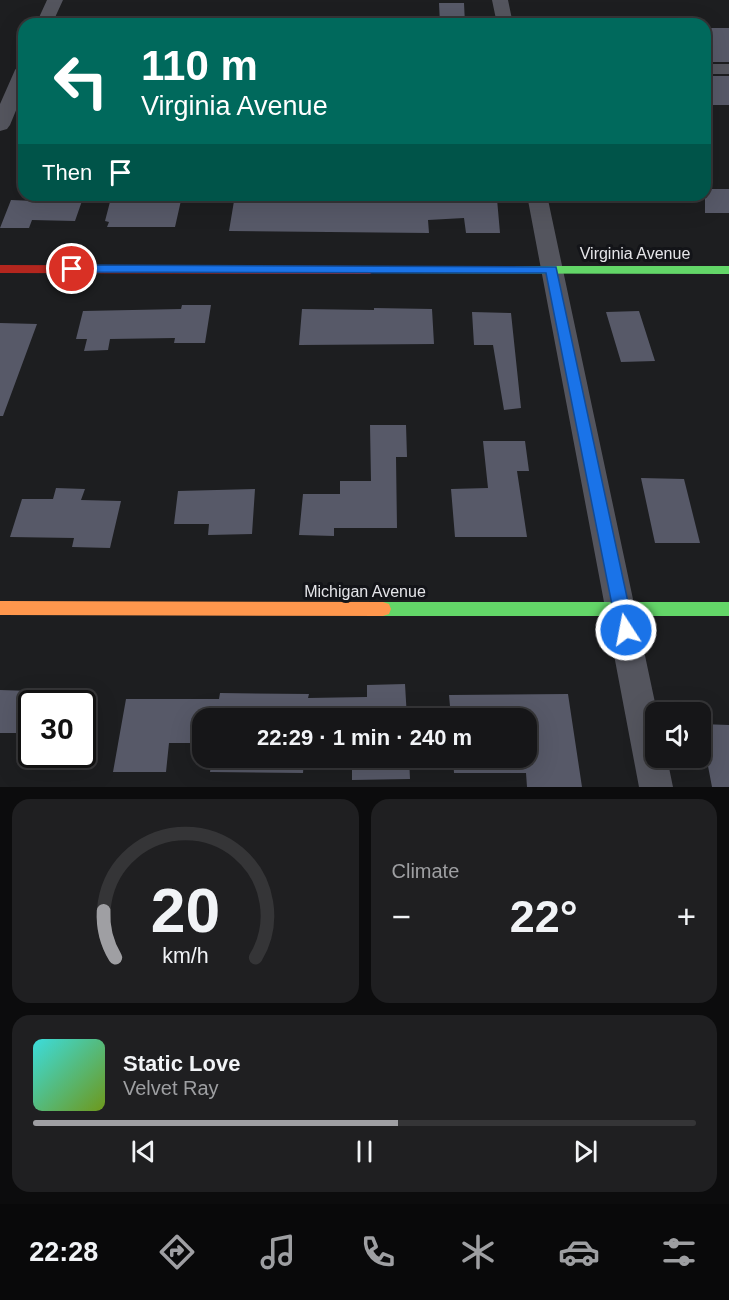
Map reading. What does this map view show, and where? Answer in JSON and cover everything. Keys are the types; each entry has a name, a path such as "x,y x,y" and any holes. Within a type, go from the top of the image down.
{"street":[{"path":"46,18 54,0"},
{"path":"500,0 503,18"},
{"path":"711,69 729,69"},
{"path":"0,125 18,72"},
{"path":"538,201 656,787"},
{"name":"Virginia Avenue","path":"0,269 729,270"},
{"name":"Michigan Avenue","path":"0,608 729,609"}],"building":[{"path":"439,3 464,3 465,18 440,18"},
{"path":"711,28 729,28 729,62 711,62"},
{"path":"711,76 729,76 729,105 711,105"},
{"path":"711,189 729,189 729,213 705,213 705,201 711,201"},
{"path":"11,200 82,201 75,221 32,220 29,228 0,228"},
{"path":"110,201 181,201 175,227 107,227 109,222 105,221"},
{"path":"234,201 497,201 500,233 466,233 464,218 428,220 429,233 229,231"},
{"path":"182,305 211,305 205,343 174,343 175,338 110,339 108,350 84,351 87,339 76,339 83,311 181,309"},
{"path":"374,308 432,309 434,344 299,345 302,309 374,310"},
{"path":"639,311 655,361 621,362 606,312"},
{"path":"472,312 511,313 521,408 504,410 493,345 474,345"},
{"path":"0,323 37,324 3,416 0,416"},
{"path":"370,425 406,425 407,457 396,457 397,528 334,528 334,536 299,535 303,494 340,494 340,481 371,481"},
{"path":"483,441 525,441 529,471 517,471 527,537 455,537 451,489 488,488"},
{"path":"641,478 684,479 700,543 655,543"},
{"path":"56,488 85,489 81,500 121,501 110,548 72,547 74,538 10,537 22,499 53,499"},
{"path":"255,489 252,534 208,535 209,524 174,524 178,491"},
{"path":"405,684 406,708 192,708 192,743 169,743 166,772 113,772 126,699 219,699 220,693 309,694 308,698 367,697 367,685"},
{"path":"0,690 18,691 18,733 0,733"},
{"path":"568,694 582,787 527,787 526,773 454,773 454,768 537,768 537,708 450,708 449,695"},
{"path":"711,724 729,725 729,787 712,787 708,768 711,768"},
{"path":"211,768 303,768 303,773 210,772"},
{"path":"352,768 409,768 410,779 352,780"}],"traffic: fast":[{"path":"370,270 729,270"},
{"path":"383,609 729,609"}],"traffic: slow":[{"path":"0,608 383,609"}],"traffic: jam":[{"path":"0,269 370,270"}],"route":[{"path":"72,269 552,270 626,630"}]}
